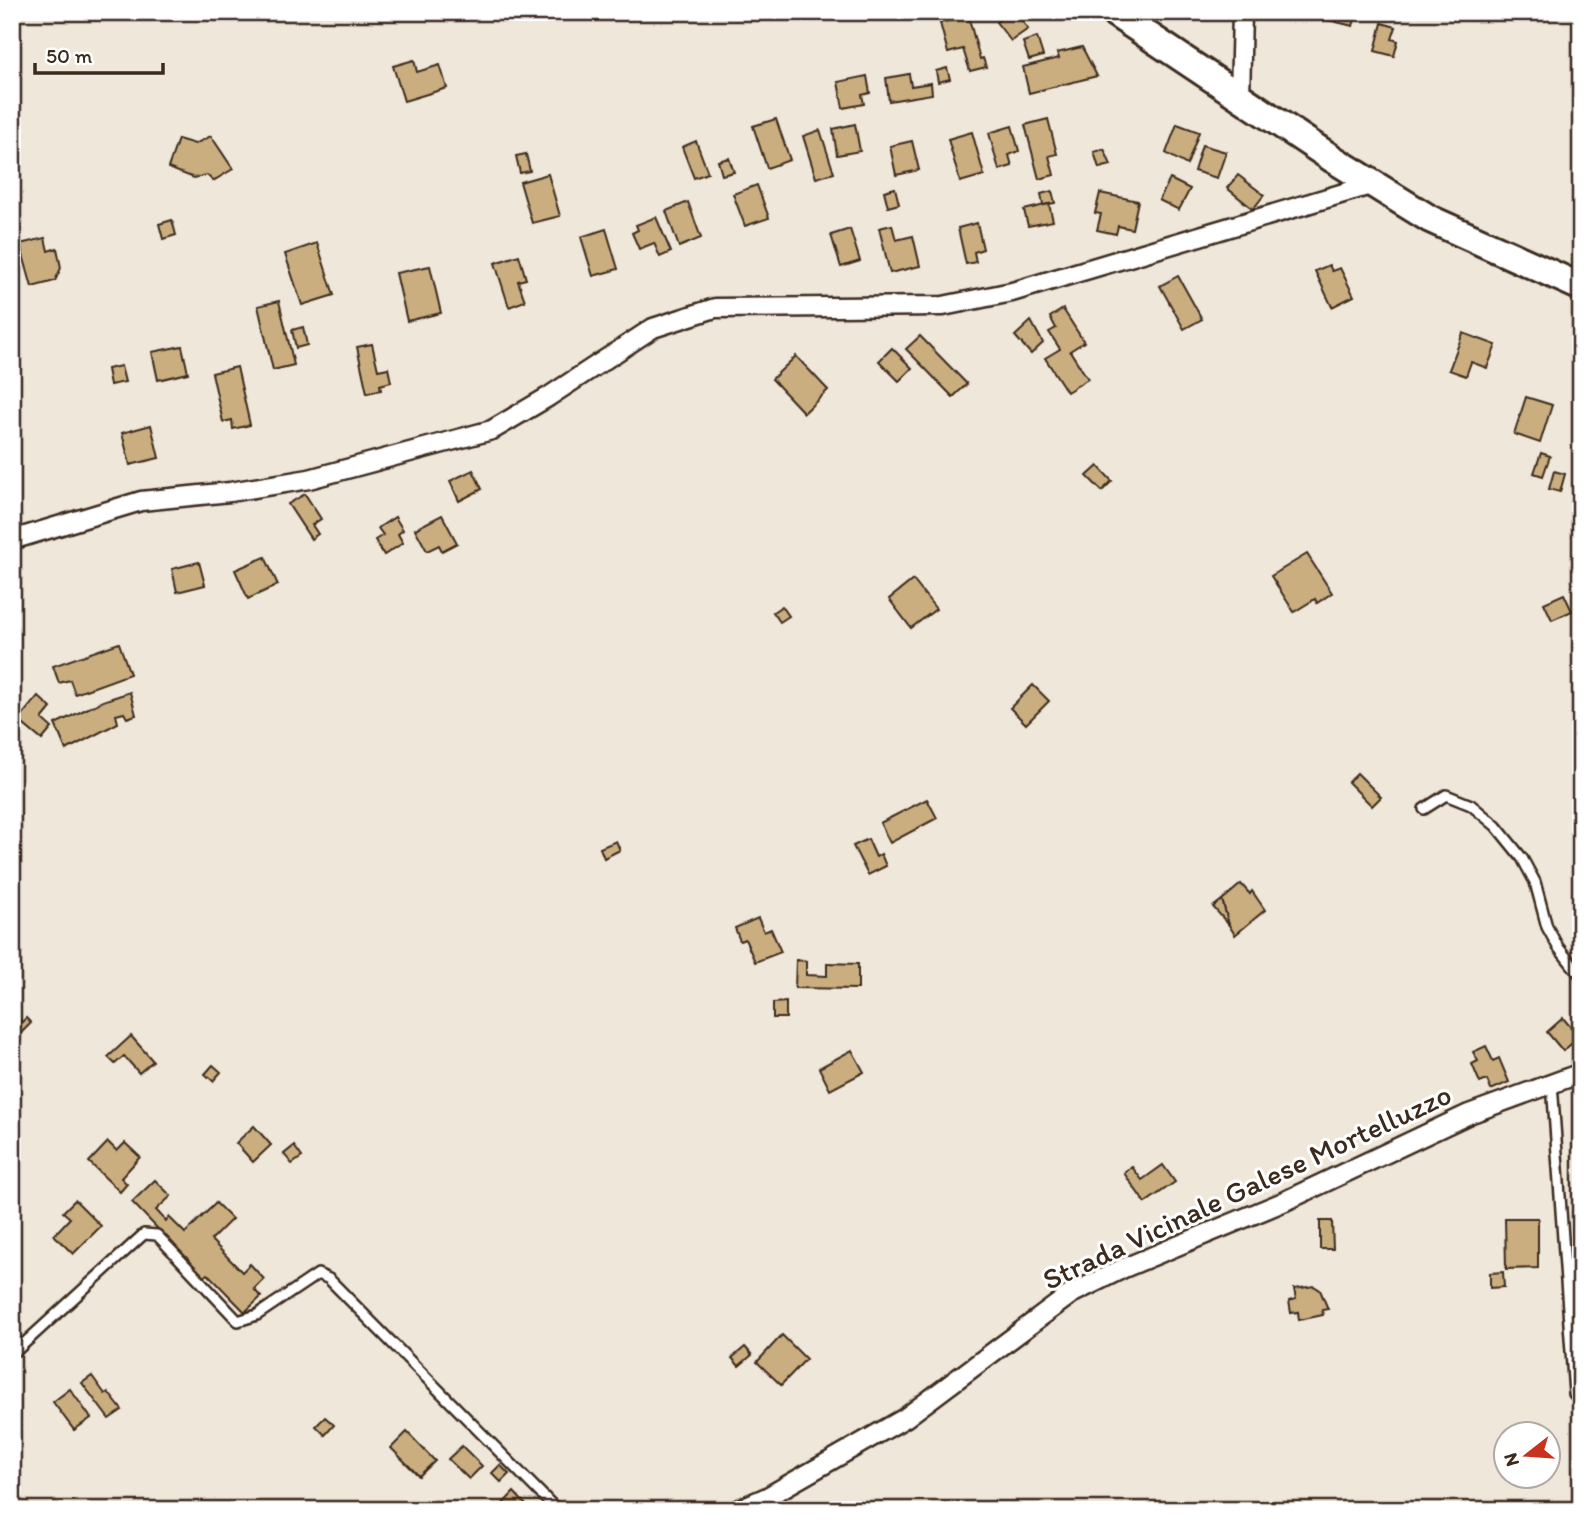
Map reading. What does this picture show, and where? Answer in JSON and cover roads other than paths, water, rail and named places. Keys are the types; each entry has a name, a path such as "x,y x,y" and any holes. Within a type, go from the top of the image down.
{"main road":[{"path":"1113,12 1240,98 1430,219 1581,287"}],"street":[{"path":"1240,98 1242,12"},
{"path":"12,540 142,501 230,492 309,479 492,430 653,328 715,308 943,306 1012,292 1374,184"},
{"name":"Strada Vicinale Galese Mortelluzzo","path":"737,1510 767,1497 905,1418 1070,1294 1124,1268 1283,1202 1469,1114 1581,1073"}],"lane":[{"path":"1424,809 1446,795 1471,805 1496,827 1535,882 1547,927 1558,947 1581,976"},
{"path":"1552,1083 1574,1394"},
{"path":"17,1350 144,1234 157,1235 238,1321 257,1315 317,1274 329,1279 557,1510"}]}
